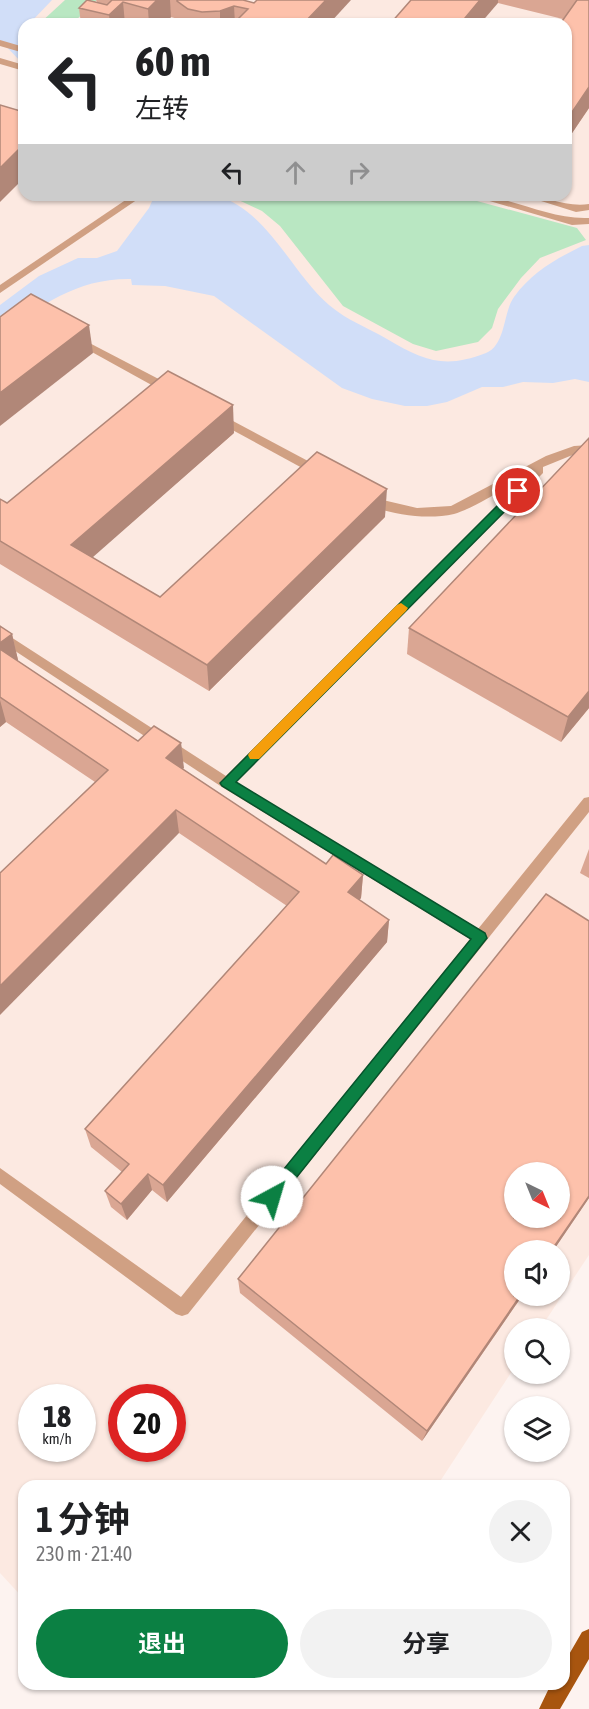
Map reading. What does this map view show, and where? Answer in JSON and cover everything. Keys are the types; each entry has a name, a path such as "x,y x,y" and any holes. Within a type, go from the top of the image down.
{"main road":[{"path":"570,1673 589,1639"},
{"path":"549,1709 560,1690"}],"lane":[{"path":"0,43 18,49"},
{"path":"0,61 18,66"},
{"path":"0,290 130,201"},
{"path":"496,201 572,222 589,220"},
{"path":"550,201 576,208 589,207"},
{"path":"65,333 180,396"},
{"path":"211,413 325,476"},
{"path":"356,493 377,504 417,512 453,510 550,459 574,450 589,449"},
{"path":"227,783 550,459"},
{"path":"0,635 227,783 480,938"},
{"path":"0,1175 182,1308 589,802"}],"shaded area":[{"path":"0,0 589,0 589,1255 570,1284 570,1240 504,1240 504,1306 555,1306 547,1318 504,1318 504,1383 441,1480 18,1480 18,1592 0,1573"}],"green space":[{"path":"65,0 97,0 78,18 46,18"},
{"path":"241,201 477,201 577,228 586,240 540,258 521,278 498,309 492,328 478,342 436,351 413,344 343,306 280,226 262,211"}],"water":[{"path":"0,0 52,0 35,18 18,18 18,59 0,40"},
{"path":"152,201 229,201 234,203 264,227 302,276 336,311 412,353 446,361 471,358 492,349 501,336 510,303 521,288 554,261 582,246 589,245 589,382 575,379 553,383 523,382 503,387 482,387 447,402 427,406 405,406 372,399 342,388 214,296 165,286 132,285 131,279 94,283 77,288 61,295 0,334 0,305 39,276 78,258 97,258 117,251"}],"building":[{"path":"87,0 107,5 112,0 157,0 148,9 123,2 109,15 79,8"},
{"path":"243,0 254,3 257,0 326,0 309,18 239,18 248,9 234,6 220,11 202,12 188,9 177,1"},
{"path":"411,0 480,0 465,18 395,18"},
{"path":"577,0 589,0 589,87 572,112 572,18 564,18"},
{"path":"0,105 18,110 18,150 0,168"},
{"path":"31,294 89,325 0,393 0,317"},
{"path":"168,371 233,405 71,545 160,597 317,452 387,489 207,665 0,541 0,499 7,503"},
{"path":"589,438 589,691 568,717 409,628"},
{"path":"0,626 12,634 0,643"},
{"path":"0,649 138,741 154,726 181,743 166,758 326,864 333,855 363,875 348,892 389,920 163,1185 148,1174 121,1204 105,1191 129,1164 85,1129 299,892 176,810 0,986 0,873 108,770 0,697"},
{"path":"546,894 589,921 589,1196 570,1224 570,1162 504,1162 504,1228 567,1228 559,1240 504,1240 504,1306 513,1306 427,1431 238,1279"}],"slow traffic":[{"path":"254,755 401,608"}],"route":[{"path":"272,1197 480,938 227,783 518,491"}]}
